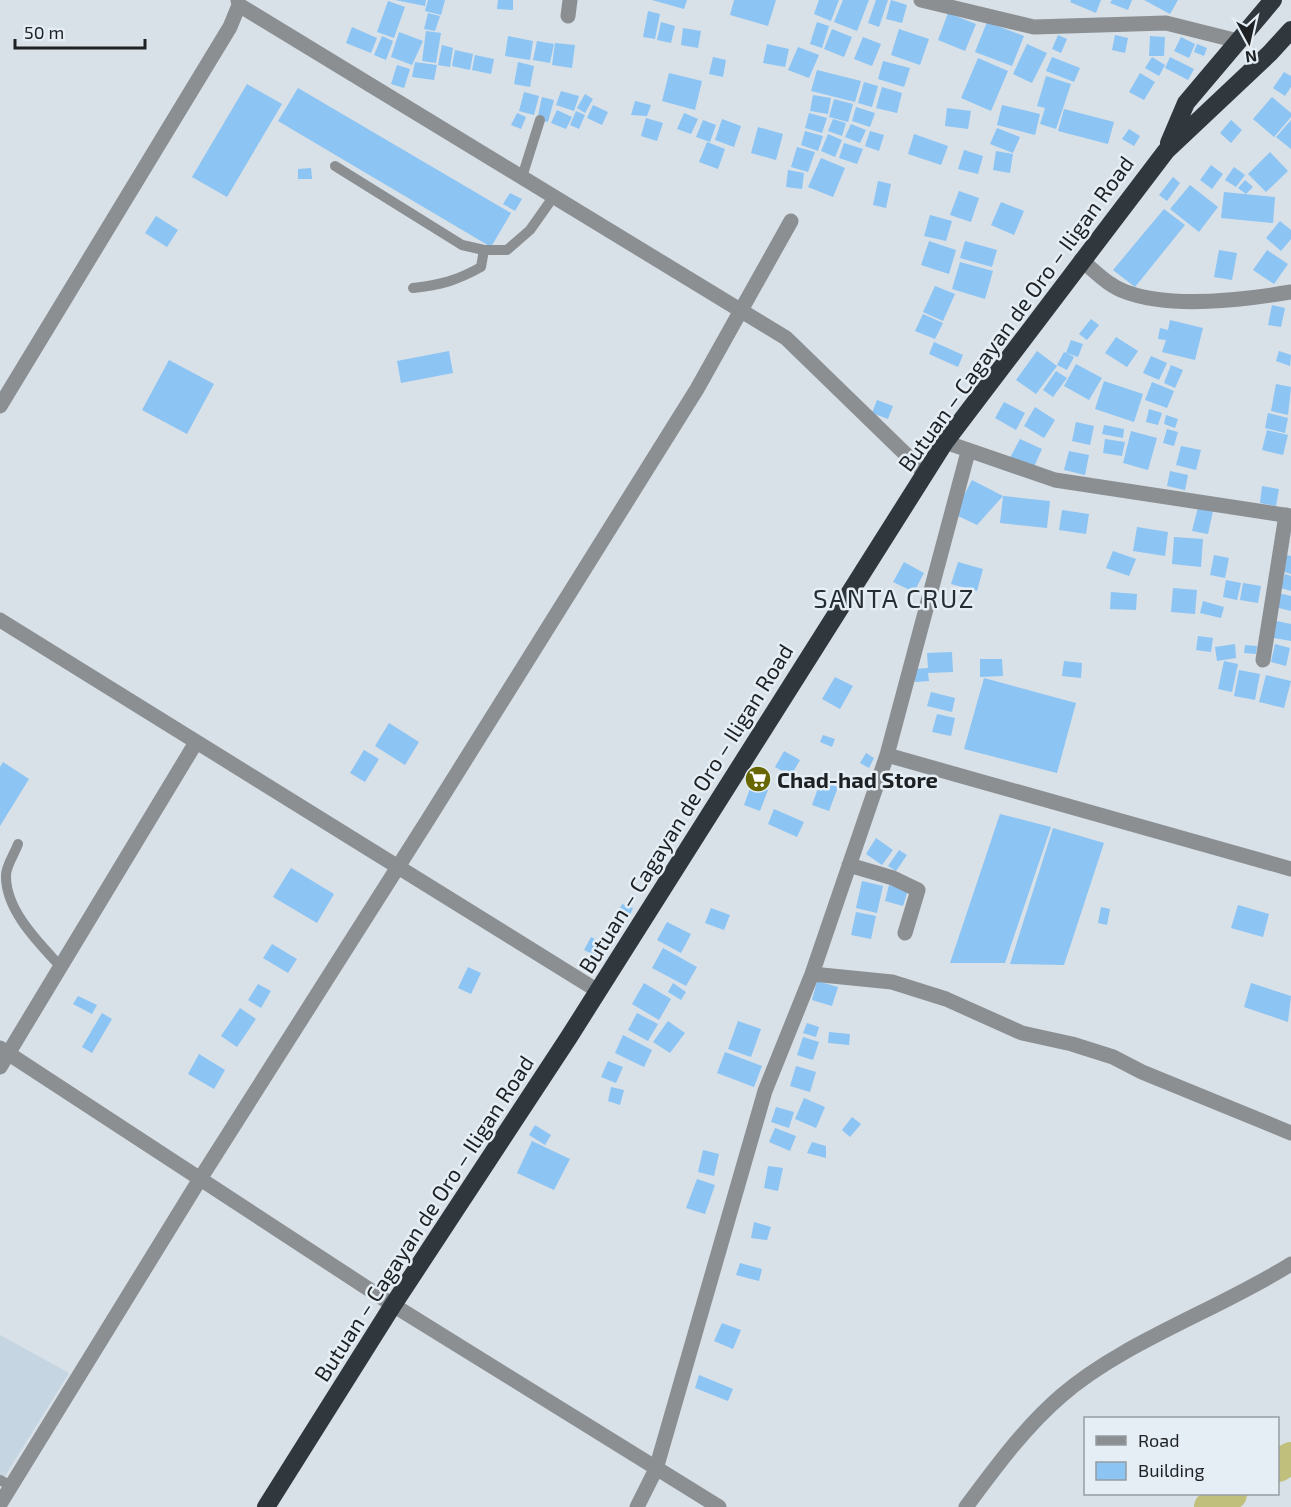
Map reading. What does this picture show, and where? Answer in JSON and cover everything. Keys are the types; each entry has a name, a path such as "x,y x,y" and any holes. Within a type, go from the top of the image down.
{"highway":[{"name":"Butuan – Cagayan de Oro – Iligan Road","path":"1166,151 1186,103 1273,0"},
{"name":"Butuan – Cagayan de Oro – Iligan Road","path":"266,1507 393,1305 598,991 945,442 1166,151 1270,53 1291,30"}],"street":[{"path":"568,16 570,0"},
{"path":"921,0 1034,27 1166,23 1238,41"},
{"path":"0,406 224,37 238,3 786,338 925,474"},
{"path":"0,1504 5,1483 398,867 697,389 791,221"},
{"path":"1081,260 1110,284 1144,297 1192,301 1291,292"},
{"path":"945,442 968,452 1055,480 1288,515 1263,660"},
{"path":"637,1507 656,1469 765,1091 812,974 887,755 968,452"},
{"path":"0,620 195,744 598,991"},
{"path":"0,1067 4,1051 61,967 195,744"},
{"path":"887,755 1291,869"},
{"path":"849,865 893,878 918,890 906,933"},
{"path":"812,974 892,982 946,999 1022,1033 1072,1044 1113,1057 1142,1072 1291,1133"},
{"path":"4,1051 393,1305 719,1507"},
{"path":"966,1507 1013,1446 1062,1394 1113,1360 1291,1264"}],"lane":[{"path":"522,177 540,120"},
{"path":"335,166 462,245 484,250 507,250 530,230 554,196"},
{"path":"413,288 447,284 471,273 481,267 484,250"},
{"path":"18,844 6,874 14,907 32,936 61,967"}],"shaded area":[{"path":"0,1335 69,1373 0,1484"}],"building":[{"path":"395,0 426,0 425,6"},
{"path":"428,0 445,0 441,15 425,11"},
{"path":"498,0 513,0 513,10 497,9"},
{"path":"652,0 687,0 684,9"},
{"path":"734,0 776,0 768,26 730,15"},
{"path":"819,0 839,0 831,21 814,14"},
{"path":"843,0 869,0 857,31 834,22"},
{"path":"876,0 888,0 879,27 868,23"},
{"path":"891,0 907,5 902,23 886,19"},
{"path":"1071,0 1101,0 1096,13 1070,2"},
{"path":"1112,0 1132,0 1128,10 1110,3"},
{"path":"1144,0 1178,0 1170,14"},
{"path":"388,1 405,7 394,38 377,32"},
{"path":"648,11 660,14 655,39 643,37"},
{"path":"428,13 440,16 435,31 424,29"},
{"path":"948,13 976,24 965,51 938,40"},
{"path":"661,22 675,26 671,43 657,40"},
{"path":"817,22 829,26 822,48 810,44"},
{"path":"987,22 1024,36 1012,66 975,52"},
{"path":"352,27 377,38 371,53 346,43"},
{"path":"683,28 701,31 698,48 681,45"},
{"path":"832,29 852,37 844,57 824,49"},
{"path":"899,29 929,39 920,65 891,55"},
{"path":"426,31 441,33 436,63 422,61"},
{"path":"399,32 423,41 412,65 391,57"},
{"path":"1058,35 1067,39 1061,53 1052,49"},
{"path":"1115,35 1128,38 1125,53 1112,50"},
{"path":"382,36 393,41 386,60 374,55"},
{"path":"508,36 533,41 530,60 505,56"},
{"path":"1150,36 1165,37 1164,56 1149,56"},
{"path":"863,37 881,44 872,66 854,59"},
{"path":"1181,37 1195,44 1189,58 1174,51"},
{"path":"537,41 554,44 550,63 533,60"},
{"path":"555,43 575,45 572,68 552,65"},
{"path":"767,44 789,49 785,67 763,63"},
{"path":"1027,44 1047,53 1032,83 1013,74"},
{"path":"1197,44 1207,48 1204,56 1194,52"},
{"path":"442,45 453,48 450,67 438,65"},
{"path":"798,47 819,55 809,78 788,70"},
{"path":"455,50 473,54 470,70 452,66"},
{"path":"475,55 494,59 491,74 472,70"},
{"path":"713,57 726,60 723,77 709,74"},
{"path":"1052,57 1080,68 1074,82 1046,71"},
{"path":"1152,57 1165,65 1159,76 1145,68"},
{"path":"1170,57 1194,69 1188,80 1165,68"},
{"path":"978,58 1008,71 991,111 961,98"},
{"path":"883,61 910,68 904,87 878,79"},
{"path":"415,62 437,65 434,80 412,77"},
{"path":"518,62 534,66 530,87 514,84"},
{"path":"397,65 410,69 404,88 391,84"},
{"path":"817,70 861,81 855,102 811,91"},
{"path":"1284,72 1291,76 1291,87 1285,96 1273,88"},
{"path":"669,73 702,81 695,110 662,101"},
{"path":"1140,73 1155,82 1144,100 1129,92"},
{"path":"1046,76 1071,84 1056,129 1040,124 1045,108 1037,106"},
{"path":"864,82 878,86 872,107 858,103"},
{"path":"247,84 282,104 227,197 192,177"},
{"path":"882,87 902,93 897,113 876,108"},
{"path":"298,88 511,213 491,247 278,121"},
{"path":"561,91 579,96 574,111 556,105"},
{"path":"524,92 539,96 534,115 519,111"},
{"path":"585,94 593,99 585,113 577,108"},
{"path":"813,95 831,98 828,114 810,111"},
{"path":"542,97 554,100 548,122 537,120"},
{"path":"1272,97 1291,113 1291,117 1274,137 1253,119"},
{"path":"834,99 853,104 848,122 829,117"},
{"path":"635,101 651,105 647,116 631,115"},
{"path":"593,105 608,112 602,125 587,118"},
{"path":"1002,105 1040,114 1035,135 997,125"},
{"path":"856,107 875,113 870,127 852,121"},
{"path":"947,108 971,111 968,129 945,126"},
{"path":"1064,109 1114,122 1108,144 1058,131"},
{"path":"557,110 572,117 566,129 551,123"},
{"path":"576,111 585,115 579,129 570,125"},
{"path":"517,113 526,117 521,129 511,125"},
{"path":"684,113 698,119 691,134 677,129"},
{"path":"809,113 827,118 822,133 805,128"},
{"path":"646,118 663,123 657,141 641,136"},
{"path":"722,119 741,126 734,147 715,140"},
{"path":"833,119 846,123 842,136 828,131"},
{"path":"703,120 716,125 710,142 696,137"},
{"path":"1231,120 1242,130 1231,143 1220,133"},
{"path":"1291,120 1291,149 1276,137"},
{"path":"851,124 866,130 860,143 845,137"},
{"path":"758,127 783,134 776,160 751,153"},
{"path":"997,128 1020,137 1013,153 990,144"},
{"path":"1129,129 1140,136 1134,146 1122,139"},
{"path":"805,131 823,136 818,151 801,145"},
{"path":"870,131 884,135 879,151 865,146"},
{"path":"828,134 842,140 835,157 821,151"},
{"path":"914,134 948,146 941,165 908,154"},
{"path":"707,142 725,149 718,169 699,162"},
{"path":"844,143 863,149 857,164 839,158"},
{"path":"797,147 815,152 808,172 791,167"},
{"path":"964,150 983,156 978,174 958,169"},
{"path":"996,151 1013,154 1010,173 993,170"},
{"path":"1270,152 1288,171 1266,192 1248,174"},
{"path":"821,158 845,168 833,197 808,187"},
{"path":"1211,165 1223,174 1212,189 1200,180"},
{"path":"1234,167 1245,175 1236,187 1225,180"},
{"path":"311,168 312,179 298,179 298,169"},
{"path":"788,170 804,173 802,189 786,187"},
{"path":"1173,177 1180,183 1167,201 1159,195"},
{"path":"1245,180 1253,187 1246,194 1238,188"},
{"path":"878,181 891,184 886,208 873,205"},
{"path":"1190,185 1218,207 1199,232 1170,209"},
{"path":"959,191 979,198 971,222 950,215"},
{"path":"1224,192 1275,197 1273,223 1221,218"},
{"path":"510,193 522,199 515,211 503,204"},
{"path":"1001,202 1024,211 1014,235 991,225"},
{"path":"1164,209 1185,225 1135,287 1113,270"},
{"path":"930,215 952,221 946,241 924,236"},
{"path":"156,216 178,230 167,247 145,233"},
{"path":"1280,221 1291,230 1291,239 1281,251 1266,238"},
{"path":"929,241 956,250 949,274 921,265"},
{"path":"965,241 997,250 992,267 960,258"},
{"path":"1219,250 1237,253 1232,280 1214,277"},
{"path":"1267,250 1288,264 1274,284 1253,270"},
{"path":"960,262 993,271 985,299 952,289"},
{"path":"935,286 955,294 943,321 923,312"},
{"path":"1272,305 1285,308 1281,327 1268,325"},
{"path":"923,314 943,323 935,339 915,331"},
{"path":"1091,319 1099,325 1087,340 1079,334"},
{"path":"1170,320 1203,328 1195,360 1162,352 1166,340 1158,339 1160,328 1168,330"},
{"path":"1116,337 1138,351 1127,367 1105,353"},
{"path":"1071,340 1083,344 1078,357 1066,353"},
{"path":"934,342 963,355 958,367 929,354"},
{"path":"449,351 453,373 401,383 397,361"},
{"path":"1037,351 1057,366 1036,394 1016,380"},
{"path":"1279,351 1291,355 1290,366 1276,361"},
{"path":"1064,352 1074,357 1067,370 1057,365"},
{"path":"1151,356 1167,363 1159,380 1143,373"},
{"path":"169,360 214,384 187,434 142,410"},
{"path":"1076,364 1102,378 1089,400 1064,386"},
{"path":"1171,365 1183,370 1175,388 1164,383"},
{"path":"1056,371 1067,378 1053,397 1043,390"},
{"path":"1104,381 1143,394 1134,422 1095,409"},
{"path":"1152,382 1174,391 1167,408 1145,400"},
{"path":"1276,384 1291,387 1288,415 1271,411"},
{"path":"877,400 893,406 888,419 872,413"},
{"path":"1004,402 1025,413 1016,430 995,418"},
{"path":"1035,407 1055,420 1044,438 1024,426"},
{"path":"1149,409 1162,413 1158,425 1146,422"},
{"path":"1268,413 1288,418 1285,433 1265,428"},
{"path":"1166,415 1178,419 1175,428 1164,424"},
{"path":"1076,422 1094,426 1090,445 1072,441"},
{"path":"1104,425 1124,429 1123,438 1102,434"},
{"path":"1167,429 1178,432 1174,446 1163,443"},
{"path":"1267,430 1288,435 1283,455 1262,450"},
{"path":"1131,431 1157,438 1148,470 1123,463"},
{"path":"1020,439 1042,449 1033,469 1010,458"},
{"path":"1105,439 1125,442 1122,456 1103,453"},
{"path":"1181,446 1201,450 1196,470 1176,465"},
{"path":"1069,451 1089,455 1085,475 1064,470"},
{"path":"1170,471 1188,475 1185,490 1167,486"},
{"path":"972,480 1003,496 977,525 954,514"},
{"path":"1262,486 1279,489 1276,506 1260,503"},
{"path":"1003,496 1050,501 1047,528 1000,523"},
{"path":"1198,507 1213,511 1208,534 1192,531"},
{"path":"1062,510 1089,514 1086,534 1059,530"},
{"path":"1137,527 1168,532 1165,556 1133,551"},
{"path":"1174,537 1203,539 1201,567 1172,564"},
{"path":"1113,551 1136,559 1129,576 1106,568"},
{"path":"1282,554 1291,556 1291,574 1278,570"},
{"path":"1214,555 1229,558 1225,578 1210,575"},
{"path":"904,562 924,573 914,592 893,582"},
{"path":"958,562 983,569 977,591 951,584"},
{"path":"1285,574 1291,576 1291,591 1281,588"},
{"path":"1226,580 1241,583 1237,600 1223,597"},
{"path":"1243,583 1261,586 1258,603 1240,600"},
{"path":"1173,588 1197,590 1195,614 1171,612"},
{"path":"1111,592 1137,594 1136,610 1110,609"},
{"path":"1278,593 1291,596 1291,611 1275,607"},
{"path":"1203,601 1224,607 1221,618 1200,613"},
{"path":"1272,620 1291,624 1291,641 1268,637"},
{"path":"1198,636 1213,638 1211,652 1196,650"},
{"path":"1235,644 1236,658 1217,661 1215,647"},
{"path":"1275,644 1290,648 1286,666 1271,662"},
{"path":"1245,645 1257,646 1256,654 1244,653"},
{"path":"952,652 953,672 928,673 929,681 915,682 914,669 928,668 927,653"},
{"path":"980,659 1002,659 1003,676 980,677"},
{"path":"1064,661 1082,663 1081,678 1062,676"},
{"path":"1224,661 1238,664 1232,692 1218,689"},
{"path":"1239,670 1260,674 1255,700 1234,696"},
{"path":"1266,675 1291,681 1284,708 1259,702"},
{"path":"835,677 853,686 840,709 822,699"},
{"path":"984,678 1076,703 1057,773 964,749"},
{"path":"931,692 955,698 952,712 927,706"},
{"path":"937,714 955,718 951,736 932,732"},
{"path":"389,723 419,742 405,765 375,746"},
{"path":"823,735 835,739 832,747 820,742"},
{"path":"364,750 379,759 365,782 350,773"},
{"path":"784,751 800,760 791,776 775,767"},
{"path":"866,753 874,758 869,768 860,763"},
{"path":"3,762 29,779 0,826 0,767"},
{"path":"821,780 838,787 829,811 812,805"},
{"path":"752,783 768,790 760,811 744,805"},
{"path":"774,809 804,822 797,837 768,824"},
{"path":"1000,814 1051,827 1005,963 950,963"},
{"path":"1053,828 1104,843 1064,965 1010,964"},
{"path":"876,838 893,850 882,865 866,854"},
{"path":"899,850 907,855 896,871 888,866"},
{"path":"291,868 334,894 317,923 273,897"},
{"path":"862,881 883,886 877,913 856,908"},
{"path":"889,885 908,890 903,906 885,901"},
{"path":"622,904 633,908 629,917 618,912"},
{"path":"1238,905 1269,914 1263,937 1231,928"},
{"path":"1101,907 1110,909 1107,925 1098,923"},
{"path":"711,908 730,915 724,930 705,923"},
{"path":"856,912 876,916 871,939 851,935"},
{"path":"667,922 691,934 681,953 657,940"},
{"path":"591,937 609,947 603,959 584,950"},
{"path":"272,944 297,959 288,973 263,958"},
{"path":"663,948 697,967 686,986 652,968"},
{"path":"468,967 481,973 471,994 458,988"},
{"path":"817,981 838,987 832,1006 812,1000"},
{"path":"644,983 671,999 659,1020 632,1004"},
{"path":"673,983 686,992 681,1000 668,992"},
{"path":"1251,983 1291,996 1288,1022 1244,1007"},
{"path":"258,984 271,991 261,1008 248,1000"},
{"path":"78,996 97,1005 92,1014 73,1004"},
{"path":"240,1008 256,1019 237,1047 221,1036"},
{"path":"102,1013 112,1019 92,1053 82,1047"},
{"path":"637,1013 658,1024 648,1041 628,1030"},
{"path":"668,1021 685,1033 670,1053 653,1042"},
{"path":"738,1021 761,1029 751,1057 728,1049"},
{"path":"807,1023 819,1027 816,1037 803,1033"},
{"path":"829,1032 850,1034 849,1045 828,1043"},
{"path":"623,1035 652,1050 644,1067 615,1053"},
{"path":"803,1037 819,1042 813,1060 797,1055"},
{"path":"725,1052 762,1066 754,1087 717,1073"},
{"path":"199,1054 225,1070 214,1089 188,1074"},
{"path":"608,1061 623,1067 616,1083 601,1077"},
{"path":"796,1066 816,1072 810,1092 790,1086"},
{"path":"611,1087 624,1090 620,1105 608,1101"},
{"path":"804,1098 825,1107 816,1128 795,1119"},
{"path":"776,1107 794,1112 789,1128 771,1122"},
{"path":"852,1117 861,1124 850,1137 842,1130"},
{"path":"535,1125 551,1135 545,1145 529,1135"},
{"path":"775,1128 796,1136 790,1151 769,1142"},
{"path":"532,1141 570,1159 554,1190 517,1173"},
{"path":"812,1142 826,1146 826,1158 807,1153"},
{"path":"703,1150 719,1154 714,1176 698,1172"},
{"path":"768,1166 783,1168 778,1191 764,1188"},
{"path":"697,1179 715,1185 705,1214 686,1208"},
{"path":"754,1222 771,1227 767,1240 751,1238"},
{"path":"740,1263 762,1269 759,1281 736,1275"},
{"path":"722,1323 741,1330 733,1349 714,1341"},
{"path":"699,1375 733,1389 728,1401 695,1388"}],"waterway":[{"path":"1279,1465 1291,1458"},
{"path":"1210,1507 1229,1495"}],"place":[{"name":"Chad-had Store","path":"758,779"}],"district":[{"name":"SANTA CRUZ","path":"894,597"}]}
